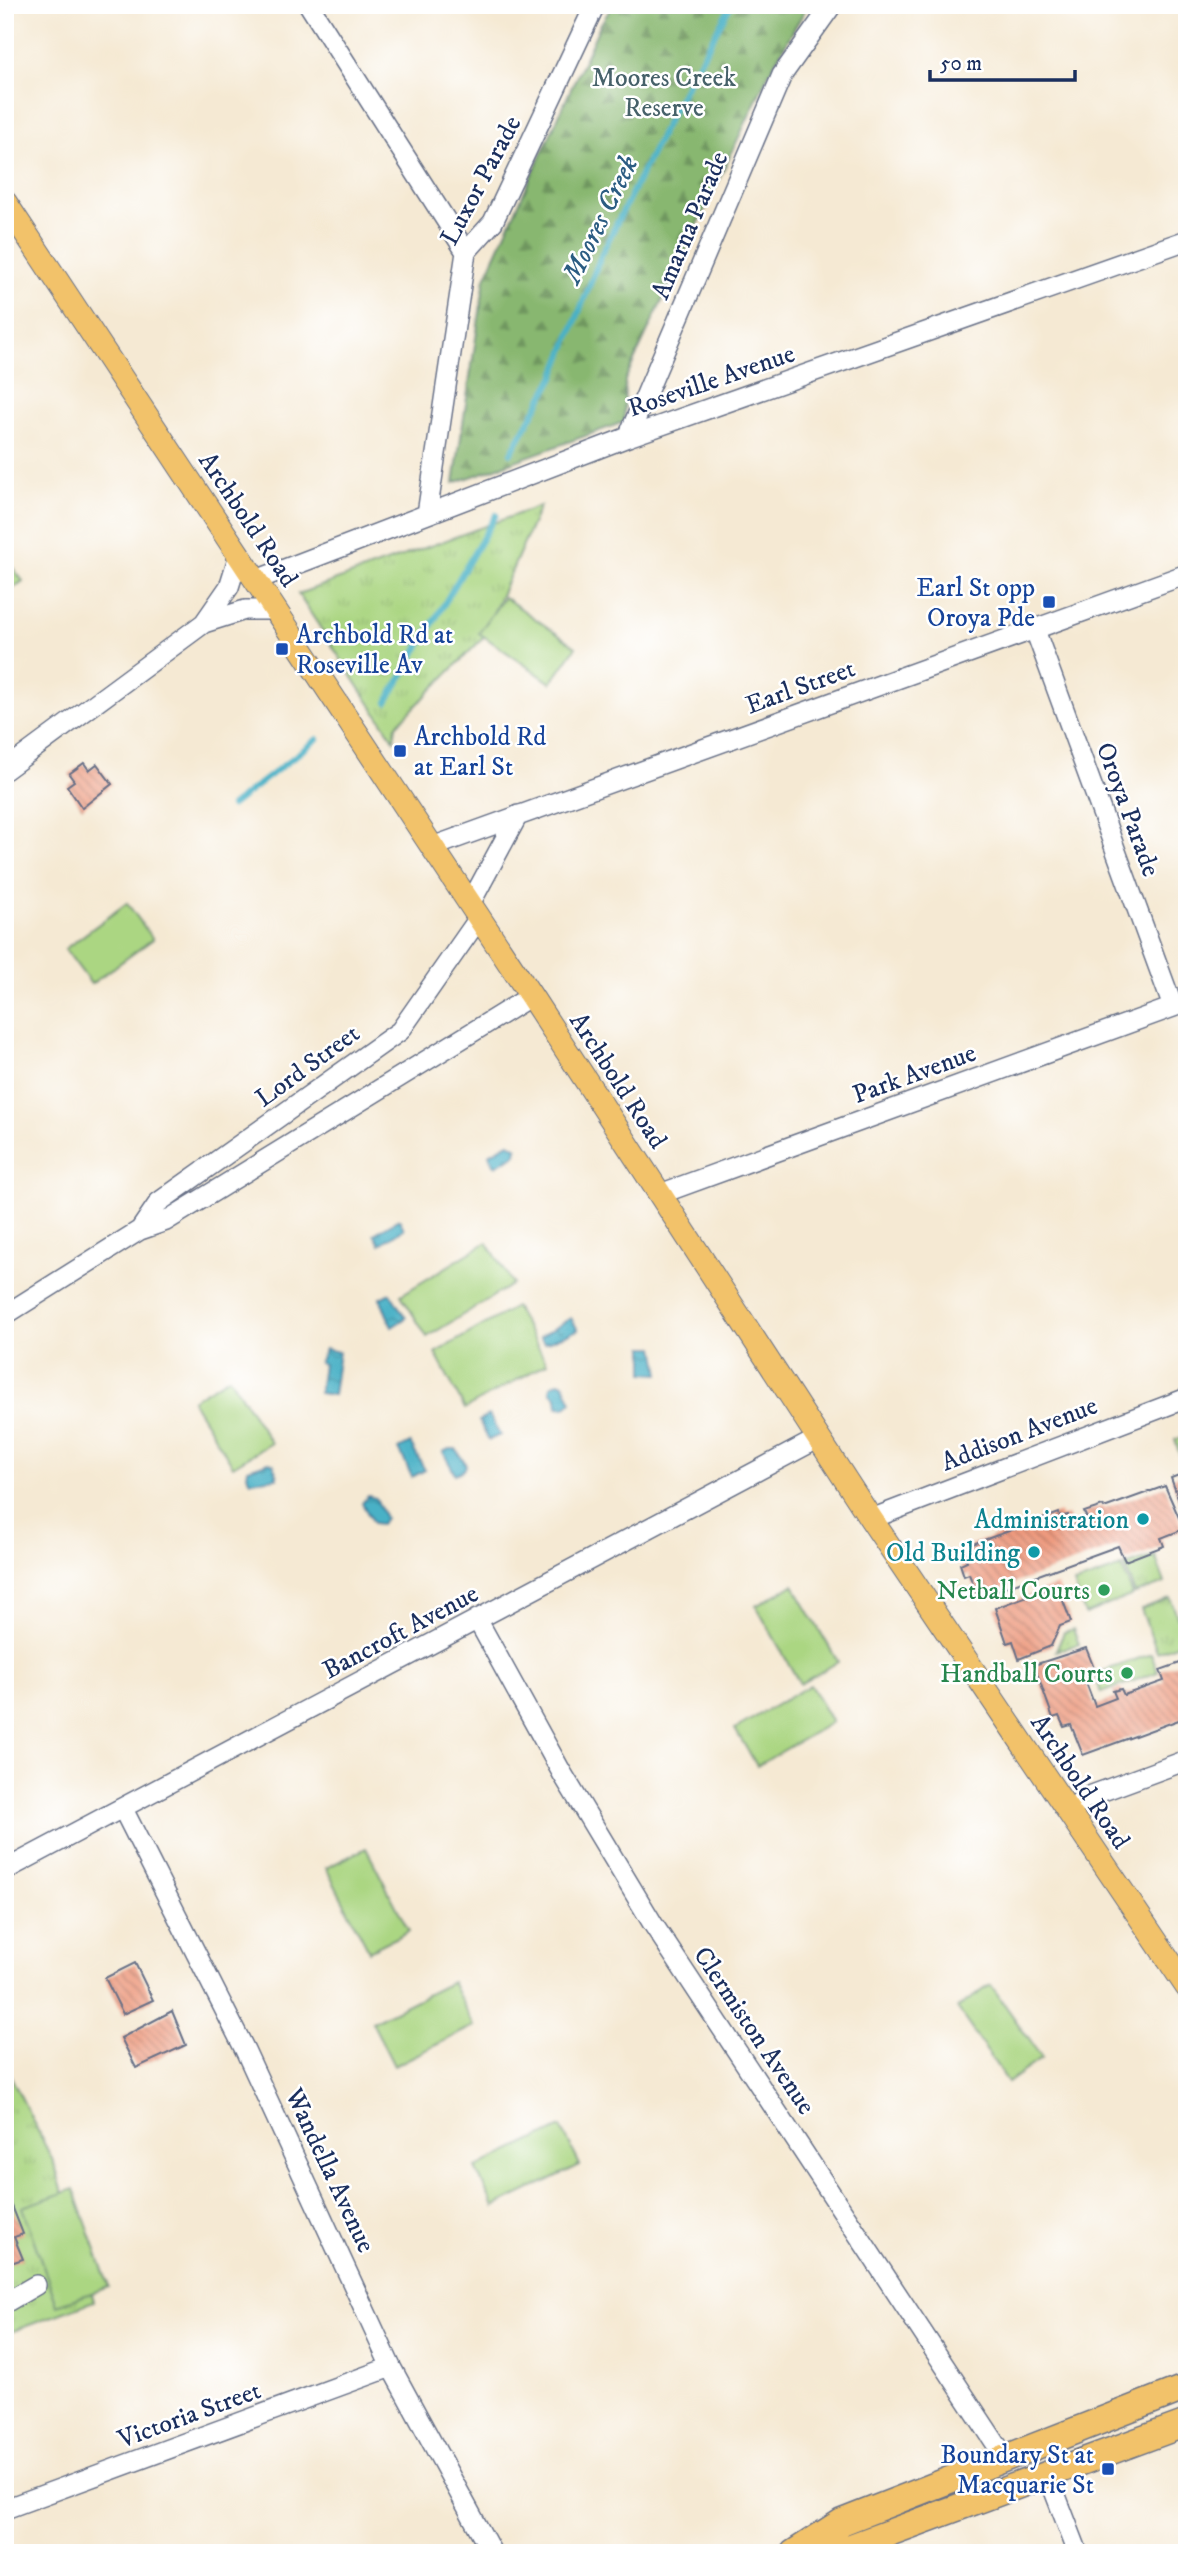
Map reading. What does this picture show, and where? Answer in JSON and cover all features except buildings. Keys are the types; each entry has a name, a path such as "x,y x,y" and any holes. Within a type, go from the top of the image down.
{"highway":[{"path":"794,2553 842,2522 1187,2387"},
{"path":"816,2553 851,2547 1187,2423"}],"main road":[{"name":"Archbold Road","path":"9,217 276,610 872,1519 1186,1984"}],"street":[{"path":"309,5 466,252"},
{"name":"Luxor Parade","path":"427,514 466,252 493,222 596,5"},
{"name":"Amarna Parade","path":"628,437 782,75 832,5"},
{"name":"Roseville Avenue","path":"256,580 628,437 1187,240"},
{"path":"204,624 229,587 239,555"},
{"name":"Earl Street","path":"432,847 1187,574"},
{"path":"5,770 204,624 245,610 276,610"},
{"name":"Oroya Parade","path":"1035,630 1180,1004"},
{"name":"Lord Street","path":"140,1230 159,1202 400,1031 474,911 518,815"},
{"name":"Lord Street","path":"5,1315 140,1230 166,1221 531,996"},
{"name":"Park Avenue","path":"660,1194 1180,1004"},
{"name":"Addison Avenue","path":"872,1519 1187,1398"},
{"name":"Bancroft Avenue","path":"5,1870 819,1438"},
{"name":"Clermiston Avenue","path":"477,1619 562,1773 653,1924 1006,2459"},
{"path":"1067,1810 1091,1795 1187,1760"},
{"name":"Wandella Avenue","path":"123,1809 251,2063 391,2367 492,2553"},
{"path":"5,2303 36,2285"},
{"name":"Victoria Street","path":"5,2510 391,2367"},
{"path":"1048,2475 1078,2553"}],"green space":[{"name":"Moores Creek Reserve","path":"613,5 808,5 769,73 625,380 624,422 454,483 485,278 600,25"},
{"path":"540,506 482,639 396,726 394,740 298,594"},
{"path":"5,558 23,581 5,594"},
{"path":"504,597 576,647 551,683 479,633"},
{"path":"127,903 153,939 91,984 65,949"},
{"path":"487,1242 513,1284 427,1337 401,1295"},
{"path":"515,1307 547,1363 465,1409 435,1353"},
{"path":"229,1377 271,1443 233,1466 192,1400"},
{"path":"1187,1436 1187,1467 1184,1468 1175,1440"},
{"path":"1155,1556 1165,1583 1135,1594 1125,1566"},
{"name":"Netball Courts","path":"1122,1567 1133,1595 1085,1614 1074,1584"},
{"path":"793,1585 838,1662 800,1684 756,1606"},
{"path":"1170,1598 1187,1641 1157,1652 1141,1609"},
{"path":"1073,1629 1079,1644 1056,1651 1064,1632"},
{"name":"Handball Courts","path":"1151,1654 1158,1672 1101,1693 1095,1674"},
{"path":"810,1685 832,1722 757,1766 735,1729"},
{"path":"366,1848 409,1931 369,1951 326,1868"},
{"path":"452,1982 474,2026 394,2066 372,2022"},
{"path":"991,1985 1042,2058 1008,2082 957,2008"},
{"path":"5,2065 55,2165 94,2301 5,2334"},
{"path":"561,2127 580,2165 494,2207 475,2168"},
{"path":"74,2189 109,2287 57,2305 22,2207"}],"water":[{"path":"509,1143 517,1148 516,1154 495,1166 489,1154"},
{"path":"399,1219 404,1229 380,1244 374,1234"},
{"path":"390,1293 406,1318 392,1327 380,1298"},
{"path":"571,1318 578,1330 544,1343 540,1337"},
{"path":"644,1347 655,1347 660,1374 644,1373"},
{"path":"325,1349 339,1352 333,1395 319,1393 323,1364 319,1363"},
{"path":"558,1382 564,1384 572,1402 564,1408 558,1407 557,1397 550,1391 551,1386"},
{"path":"489,1415 500,1435 489,1440 479,1421"},
{"path":"410,1443 425,1470 412,1477 399,1449"},
{"path":"456,1449 466,1465 464,1470 455,1474 443,1452"},
{"path":"269,1462 274,1464 277,1478 251,1481 247,1475 248,1469"},
{"path":"368,1496 376,1498 385,1518 381,1524 373,1523 362,1503"}],"waterway":[{"name":"Moores Creek","path":"511,453 554,377 602,253 676,104 731,5"},
{"name":"Moores Creek","path":"387,702 496,515"},
{"name":"Moores Creek","path":"231,806 317,739"}],"place":[{"name":"Earl St opp Oroya Pde","path":"1049,602"},
{"name":"Archbold Rd at Roseville Av","path":"282,649"},
{"name":"Archbold Rd at Earl St","path":"400,751"},
{"name":"Administration","path":"1143,1519"},
{"name":"Old Building","path":"1034,1552"},
{"name":"Netball Courts","path":"1104,1590"},
{"name":"Handball Courts","path":"1127,1673"},
{"name":"Boundary St at Macquarie St","path":"1108,2469"}]}
